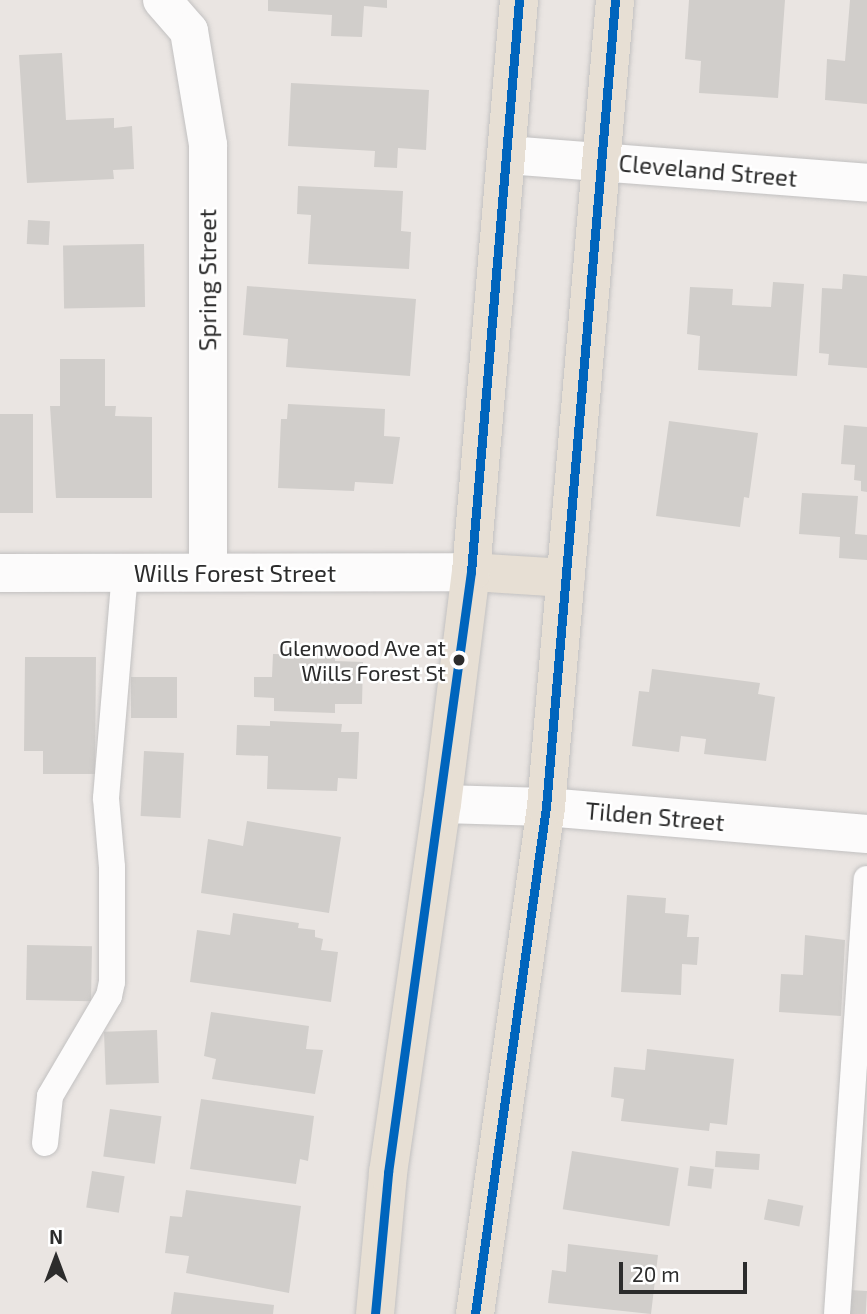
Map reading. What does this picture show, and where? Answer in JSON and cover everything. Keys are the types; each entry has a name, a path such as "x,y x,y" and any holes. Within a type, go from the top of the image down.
{"main road":[{"path":"375,1314 388,1173 442,804 471,572 519,0"},
{"path":"475,1314 546,807 615,0"},
{"path":"471,572 566,578"}],"street":[{"name":"Spring Street","path":"162,0 189,31 208,145 208,572"},
{"name":"Cleveland Street","path":"508,155 867,183"},
{"name":"Wills Forest Street","path":"0,573 471,572"},
{"name":"Tilden Street","path":"442,804 546,807 867,834"}],"lane":[{"path":"45,1143 50,1097 109,996 112,982 112,867 106,786 125,572"},
{"path":"837,1314 867,879"}],"building":[{"path":"268,0 387,0 387,8 364,6 362,37 331,36 332,15 268,11"},
{"path":"689,0 785,0 778,98 699,93 701,61 685,59"},
{"path":"850,0 867,0 867,104 825,100 827,59 845,61"},
{"path":"62,53 66,120 114,118 114,128 132,126 134,169 113,170 114,179 27,183 19,55"},
{"path":"291,83 429,90 426,150 398,148 397,168 374,167 375,151 288,146"},
{"path":"298,186 403,191 401,231 411,232 409,269 308,264 311,215 297,214"},
{"path":"28,220 50,221 49,245 27,244"},
{"path":"144,244 145,307 64,308 63,245"},
{"path":"843,274 867,276 867,368 828,365 829,354 819,353 822,288 842,289"},
{"path":"773,282 804,284 797,376 698,370 700,336 687,334 690,287 733,289 732,305 771,307"},
{"path":"247,286 416,299 410,376 286,367 288,339 243,335"},
{"path":"60,359 105,359 105,406 116,406 115,416 152,417 152,498 56,498 50,406 60,406"},
{"path":"288,404 385,409 384,436 400,437 393,484 355,482 354,491 278,488 281,419 287,419"},
{"path":"0,414 33,414 33,513 0,513"},
{"path":"669,421 758,433 749,498 744,497 740,527 656,516"},
{"path":"844,425 867,427 867,492 861,491 861,481 854,480 855,465 841,464"},
{"path":"802,493 858,496 855,534 867,535 867,560 839,558 840,537 799,534"},
{"path":"273,654 335,655 335,661 363,662 362,704 335,704 335,713 274,711 274,698 254,697 254,677 272,677"},
{"path":"25,657 96,657 95,774 43,774 43,751 24,751"},
{"path":"652,669 760,683 758,694 775,697 766,761 704,754 706,739 681,736 679,752 632,746 639,691 649,692"},
{"path":"131,677 177,677 177,718 131,718"},
{"path":"270,721 342,724 341,732 359,732 357,779 338,778 337,791 267,789 268,756 236,755 237,725 270,726"},
{"path":"144,751 184,753 181,818 141,816"},
{"path":"247,821 341,837 329,913 201,893 208,839 243,846"},
{"path":"627,895 666,898 665,913 689,915 687,937 699,937 697,965 682,964 681,995 621,992"},
{"path":"233,913 299,923 298,928 315,930 315,937 323,939 321,950 338,952 331,1002 190,982 197,930 230,935"},
{"path":"805,935 845,940 841,1016 779,1012 781,974 803,975"},
{"path":"27,945 92,946 91,1001 26,1000"},
{"path":"211,1012 309,1026 306,1049 323,1050 315,1094 212,1079 216,1059 204,1056"},
{"path":"157,1030 159,1083 106,1085 104,1032"},
{"path":"647,1049 734,1059 727,1125 710,1123 709,1131 621,1121 624,1099 611,1097 614,1067 645,1070"},
{"path":"201,1099 314,1116 308,1161 300,1159 296,1184 190,1169"},
{"path":"110,1109 161,1116 155,1164 103,1157"},
{"path":"572,1151 679,1168 669,1226 563,1209"},
{"path":"716,1151 760,1154 759,1170 715,1167"},
{"path":"690,1166 714,1169 711,1189 688,1186"},
{"path":"92,1171 125,1176 119,1213 86,1208"},
{"path":"186,1190 301,1206 289,1293 186,1273 189,1256 165,1253 170,1216 182,1217"},
{"path":"768,1199 803,1206 799,1226 764,1220"},
{"path":"568,1244 658,1255 651,1314 548,1303 552,1270 566,1272"},
{"path":"850,1290 867,1291 866,1314 849,1314"},
{"path":"174,1292 274,1305 273,1314 171,1314"}],"transit line":[{"path":"375,1314 388,1173 471,572 519,0"},
{"path":"475,1314 546,807 615,0"}],"place":[{"name":"Glenwood Ave at Wills Forest St","path":"459,660"}]}
